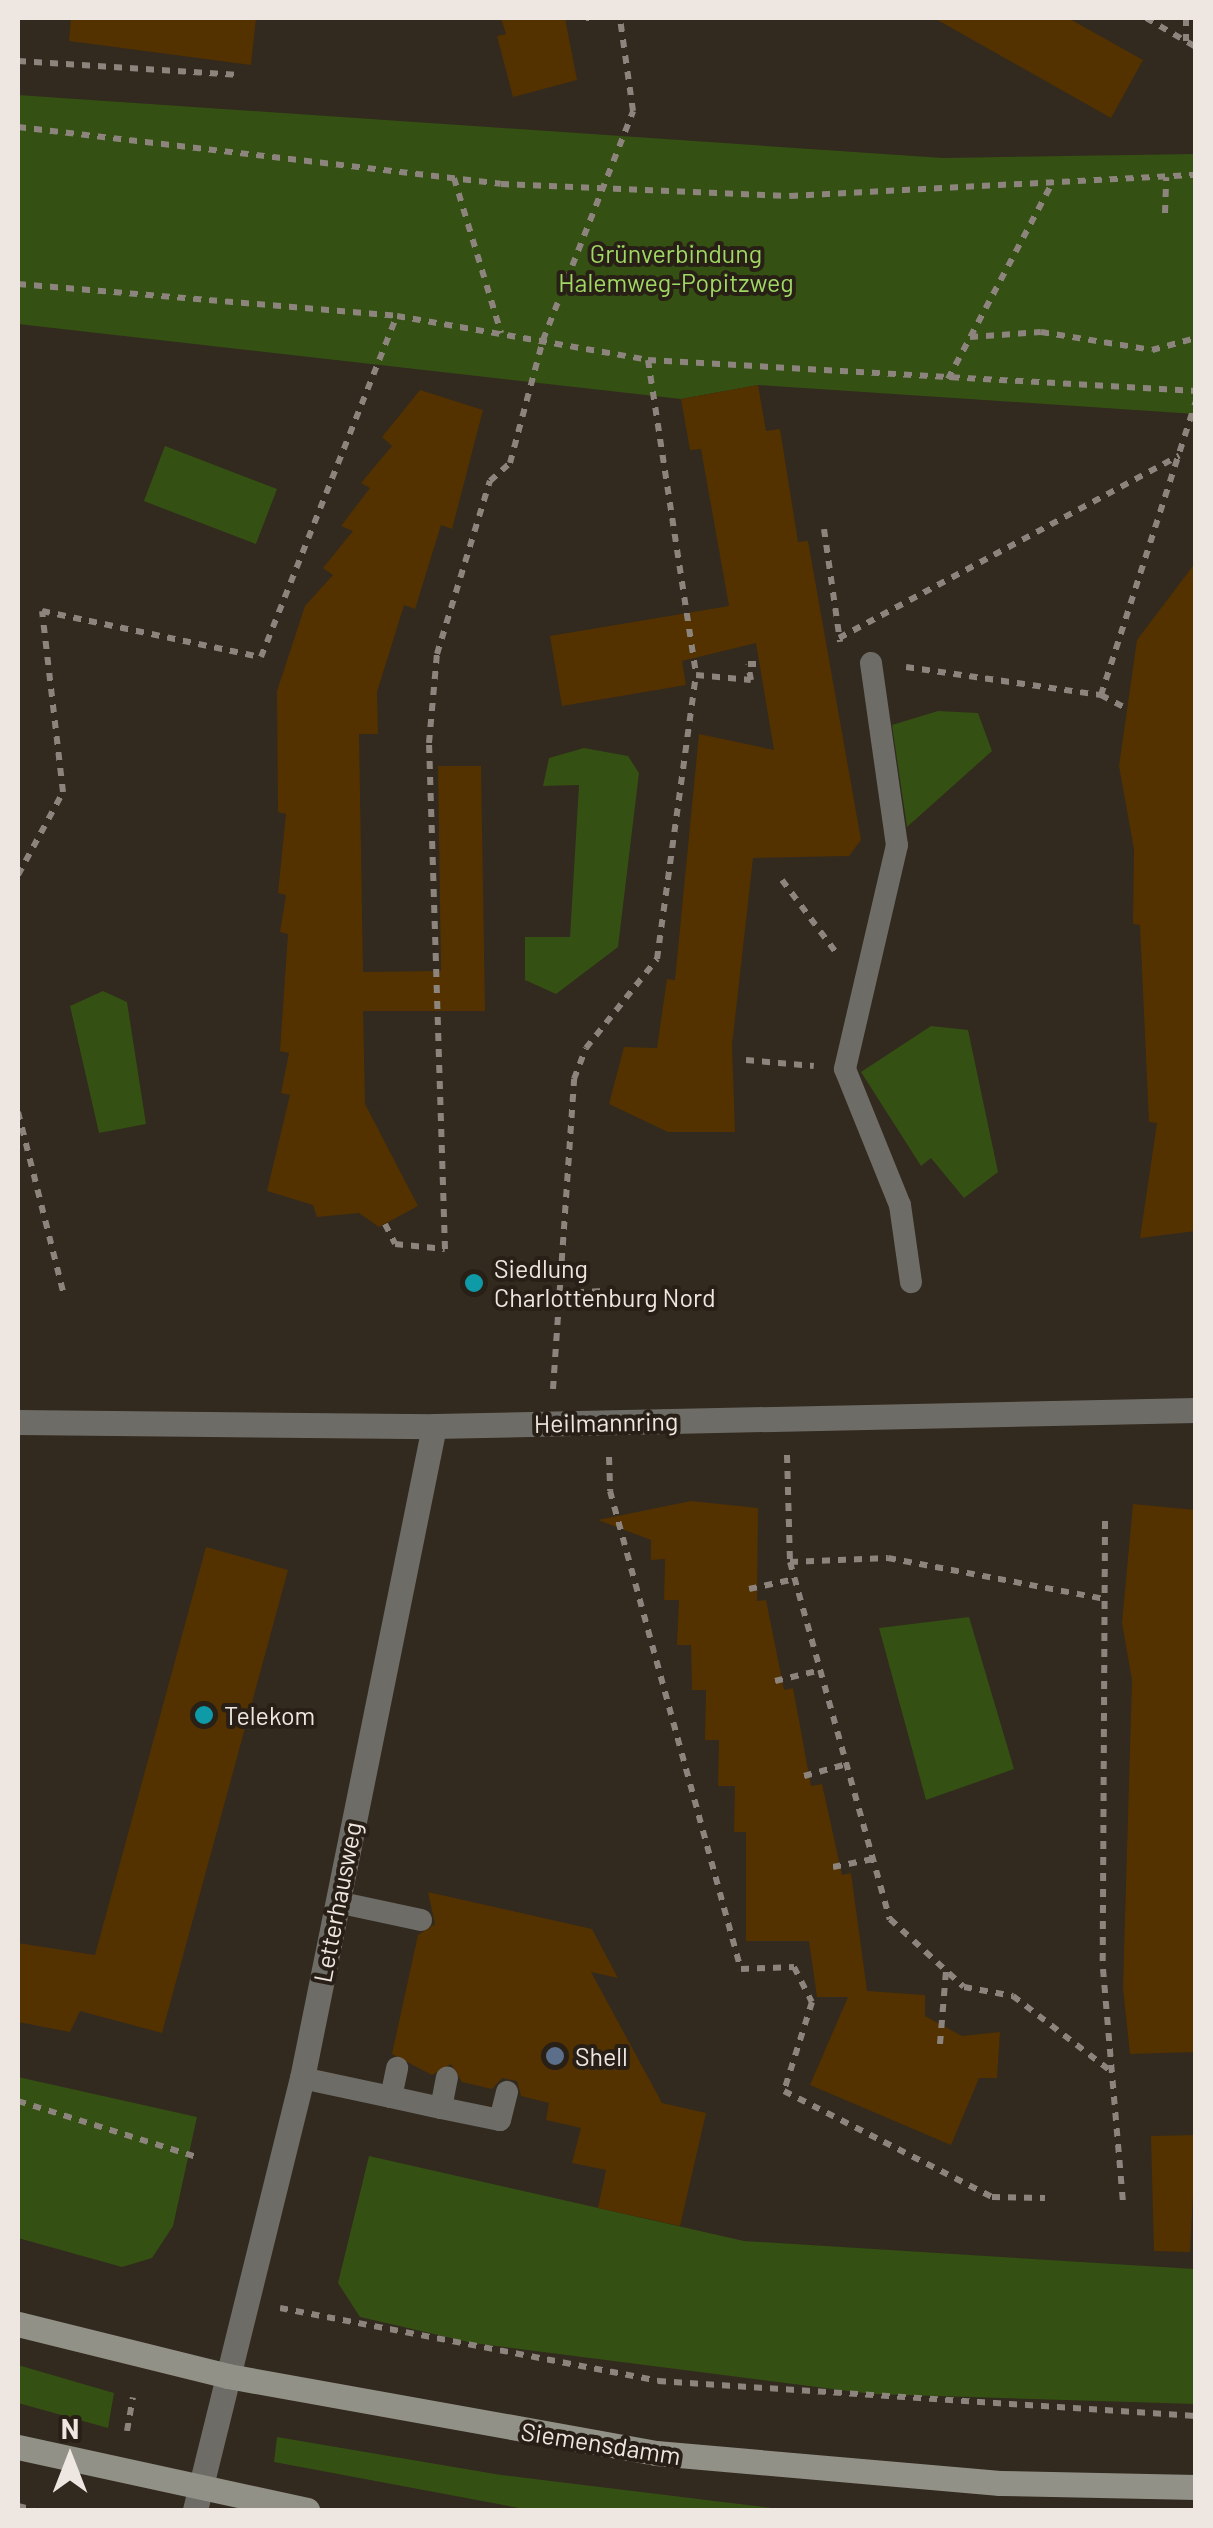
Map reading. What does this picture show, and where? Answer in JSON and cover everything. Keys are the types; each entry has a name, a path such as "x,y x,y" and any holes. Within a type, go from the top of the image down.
{"main road":[{"name":"Siemensdamm","path":"18,2324 228,2376 656,2453 1000,2483 1196,2487"},
{"path":"18,2447 198,2501 308,2510"}],"street":[{"name":"Heilmannring","path":"18,1422 434,1426 1196,1410"},
{"name":"Letterhausweg","path":"198,2501 302,2078 434,1426"}],"lane":[{"path":"872,663 896,845 860,984 845,1069 900,1205 911,1282"},
{"path":"337,1902 421,1920"},
{"path":"391,2097 398,2068"},
{"path":"302,2078 500,2120 507,2092"},
{"path":"441,2108 447,2078"}],"path":[{"path":"385,1224 395,1244 444,1249 429,743 437,654 490,481 510,464 543,340 606,188 633,111 620,18"},
{"path":"1146,18 1196,46"},
{"path":"1186,18 1186,42"},
{"path":"18,61 240,75"},
{"path":"18,127 454,178 790,196 1196,176"},
{"path":"1165,214 1166,177"},
{"path":"454,178 501,334"},
{"path":"948,380 1053,182"},
{"path":"18,284 397,316 648,360 948,380 1196,391"},
{"path":"18,875 63,792 42,612 261,656 397,316"},
{"path":"970,336 1041,332 1152,350 1196,338"},
{"path":"550,1422 574,1078 586,1048 657,960 696,675 648,360"},
{"path":"1101,696 1196,401"},
{"path":"839,638 1179,456"},
{"path":"824,529 842,659 1101,696 1125,708"},
{"path":"696,675 751,680 748,664 760,664"},
{"path":"782,880 860,984"},
{"path":"746,1060 845,1069"},
{"path":"18,1112 63,1291"},
{"path":"560,1293 604,1291"},
{"path":"786,1417 790,1562 890,1919 964,1987 1013,1996 1112,2072"},
{"path":"608,1421 610,1491 741,1970 794,1967 812,2002 784,2091 992,2197 1045,2198"},
{"path":"1104,1521 1103,1970 1123,2201"},
{"path":"790,1562 888,1558 1104,1599"},
{"path":"749,1590 795,1578"},
{"path":"776,1680 820,1670"},
{"path":"804,1776 847,1764"},
{"path":"833,1868 873,1859"},
{"path":"940,2044 946,1971"},
{"path":"18,2101 200,2158"},
{"path":"316,2316 658,2381 1196,2416"},
{"path":"127,2431 133,2398"},
{"path":"18,2506 34,2510"}],"green space":[{"name":"Grünverbindung Halemweg-Popitzweg","path":"18,95 943,158 1195,154 1195,414 758,385 681,399 18,324"},
{"path":"165,446 277,489 256,544 144,501"},
{"path":"938,711 978,713 992,751 907,827 892,725"},
{"path":"584,748 628,756 639,773 618,947 556,994 525,980 525,937 570,937 579,785 543,786 549,758"},
{"path":"103,991 127,1002 146,1124 99,1133 70,1006"},
{"path":"931,1026 968,1030 998,1172 964,1198 931,1158 921,1166 861,1072"},
{"path":"969,1617 1014,1769 926,1800 879,1628"},
{"path":"18,2077 197,2117 173,2226 152,2258 122,2267 18,2238"},
{"path":"369,2156 744,2241 1195,2269 1195,2404 872,2394 473,2343 360,2317 338,2283"},
{"path":"18,2365 114,2393 108,2428 18,2403"},
{"path":"277,2437 501,2475 788,2510 530,2510 274,2462"}],"building":[{"path":"71,18 256,18 251,65 69,41"},
{"path":"501,18 565,18 577,80 513,97 497,36 506,34"},
{"path":"934,18 1068,18 1143,60 1111,118"},
{"path":"758,385 766,431 780,429 798,542 808,541 861,840 849,856 753,858 732,1045 735,1132 668,1132 609,1104 624,1047 657,1048 667,979 675,980 699,734 774,750 756,643 682,661 686,685 562,706 550,636 729,606 701,449 690,450 681,399"},
{"path":"420,390 483,410 452,529 441,525 415,609 404,605 377,692 378,734 359,734 363,972 441,971 438,766 481,766 485,1011 363,1011 365,1104 418,1206 379,1227 359,1213 317,1217 313,1205 267,1191 290,1095 281,1093 289,1053 280,1051 288,934 280,932 286,895 278,893 286,814 278,812 277,691 305,606 333,575 323,568 353,531 341,526 370,488 361,483 392,446 382,437"},
{"path":"1196,562 1196,1231 1140,1238 1157,1123 1149,1122 1140,925 1133,924 1134,849 1119,766 1137,640"},
{"path":"691,1501 758,1508 757,1601 766,1600 784,1690 793,1688 811,1786 822,1784 842,1875 851,1873 867,1991 925,1995 925,2016 962,2036 1000,2032 997,2078 979,2078 951,2145 810,2085 848,1997 817,1997 809,1941 746,1941 746,1832 734,1832 735,1786 718,1786 719,1740 705,1740 706,1690 692,1690 691,1645 677,1645 679,1600 664,1600 665,1559 651,1560 651,1540 598,1520"},
{"path":"1133,1504 1196,1510 1196,2052 1130,2054 1123,1988 1132,1680 1122,1623"},
{"name":"Telekom","path":"206,1547 288,1570 162,2033 80,2011 70,2032 18,2022 18,1943 95,1955"},
{"path":"428,1892 592,1929 618,1978 591,1972 662,2103 706,2113 680,2226 598,2208 606,2170 572,2163 581,2128 546,2120 549,2103 521,2096 517,2081 502,2078 492,2089 462,2082 451,2064 432,2075 392,2054 418,1935 435,1924"},
{"path":"1196,2135 1190,2252 1154,2251 1151,2136"}],"place":[{"name":"Siedlung Charlottenburg Nord","path":"474,1283"},
{"name":"Telekom","path":"204,1715"},
{"name":"Shell","path":"555,2056"}]}
